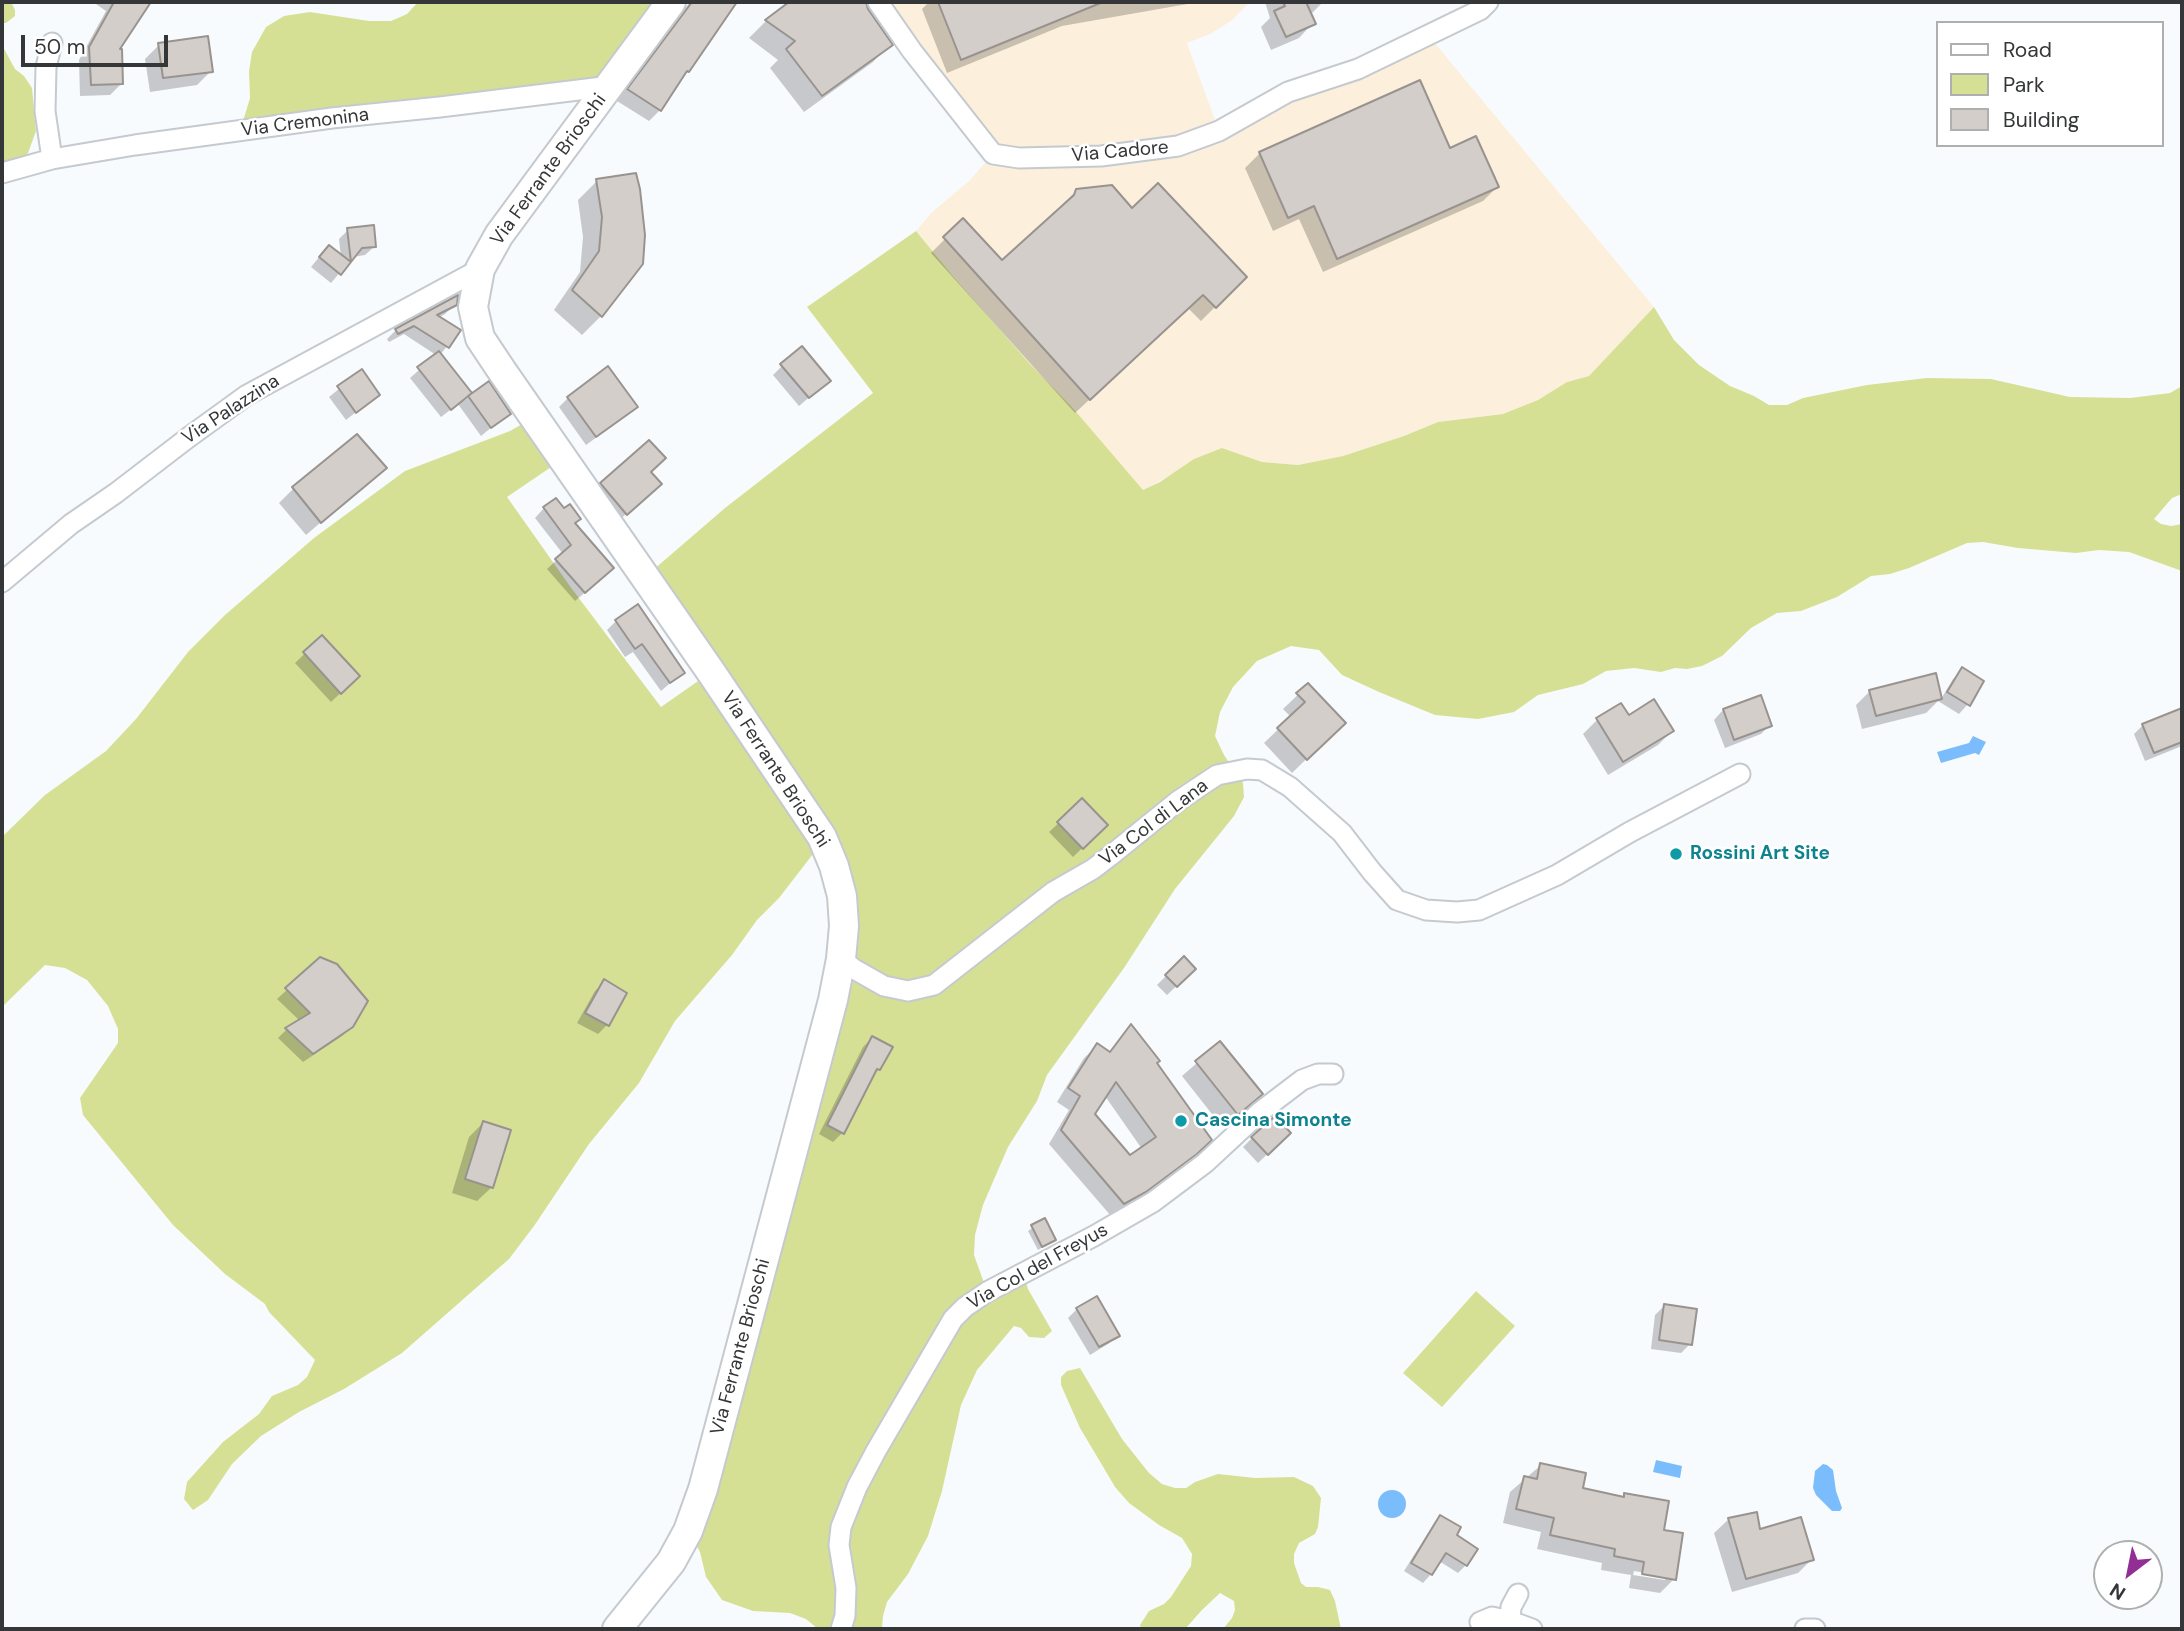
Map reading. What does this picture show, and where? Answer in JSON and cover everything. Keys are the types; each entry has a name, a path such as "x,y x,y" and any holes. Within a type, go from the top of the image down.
{"street":[{"name":"Via Ferrante Brioschi","path":"617,1629 671,1563 688,1531 703,1489 814,1073 841,959 844,926 842,896 822,837 480,338 473,307 480,269 499,235 671,2"},
{"name":"Via Cadore","path":"878,2 912,51 993,154 1019,158 1101,156 1178,146 1219,131 1287,92 1358,69 1480,10 1488,2"},
{"path":"52,43 46,67 45,111 52,159"},
{"name":"Via Cremonina","path":"2,173 52,159 135,145 332,118 611,86"},
{"name":"Via Palazzina","path":"2,582 71,524 116,494 189,436 247,395 480,269"},
{"name":"Via Col di Lana","path":"841,959 884,986 908,991 934,985 1053,892 1093,869 1168,809 1217,775 1247,769 1262,770 1290,787 1342,834 1396,900 1426,910 1457,912 1479,910 1557,875 1740,774"},
{"path":"1676,808 1697,817"},
{"name":"Via Col del Freyus","path":"841,1629 845,1616 846,1588 839,1545 841,1527 857,1487 876,1451 953,1319 987,1292 1153,1202 1205,1163 1260,1112 1302,1080 1318,1074 1333,1074"},
{"path":"1510,1621 1511,1607 1518,1594"},
{"path":"1480,1622 1492,1617 1532,1629"},
{"path":"1805,1629 1815,1629"}],"shaded area":[{"path":"896,2 1250,2 1231,21 1210,34 1187,43 1219,131 1428,35 1654,307 1589,376 1567,382 1538,400 1503,414 1438,422 1343,456 1298,465 1262,462 1222,448 1143,490 916,231 931,213 969,181 993,154 886,15"}],"green space":[{"path":"2,2 11,2 15,10 15,16 6,23 2,23"},
{"path":"418,2 654,2 611,86 240,131 250,98 249,71 252,52 266,27 284,16 310,12 369,21 391,21 407,14"},
{"path":"2,45 15,69 32,88 36,131 23,160 2,167"},
{"path":"916,231 1143,490 1194,459 1222,448 1262,462 1298,465 1343,456 1438,422 1503,414 1538,400 1567,382 1589,376 1654,307 1674,340 1699,365 1730,386 1769,405 1787,405 1803,398 1867,385 1927,378 1991,379 2070,397 2130,398 2170,393 2182,386 2182,494 2172,498 2154,519 2171,526 2182,524 2182,571 2129,552 2099,550 2076,553 1983,542 1967,543 1909,568 1871,576 1837,597 1801,611 1777,613 1751,628 1722,656 1702,666 1661,672 1634,668 1606,671 1583,684 1538,695 1514,712 1478,719 1435,715 1379,692 1342,675 1319,650 1291,646 1257,661 1233,687 1220,712 1215,736 1243,783 1244,797 1234,816 1175,889 1124,968 1047,1075 1037,1101 1008,1147 983,1205 975,1235 974,1255 987,1291 1023,1273 1028,1289 1052,1331 1044,1338 1029,1337 1021,1328 1014,1326 977,1370 961,1405 942,1491 928,1536 908,1574 887,1602 882,1629 818,1629 806,1619 790,1613 753,1611 722,1600 706,1577 700,1552 688,1531 841,959 821,838 813,854 779,898 757,920 732,955 675,1021 639,1083 589,1144 509,1259 402,1353 261,1436 232,1464 208,1500 193,1510 184,1499 187,1482 223,1442 259,1414 272,1396 298,1385 307,1377 315,1360 269,1312 265,1304 225,1274 173,1225 83,1115 80,1098 118,1043 118,1029 108,1006 87,980 65,968 45,965 2,1007 2,837 45,795 106,751 136,719 188,652 225,615 314,538 405,471 510,431 533,418 563,459 507,497 661,707 711,672 645,577 725,508 873,393 807,307"},
{"path":"1476,1291 1515,1326 1442,1407 1403,1373"},
{"path":"1080,1368 1122,1439 1149,1473 1162,1484 1186,1488 1218,1474 1255,1478 1294,1477 1313,1486 1321,1498 1318,1527 1315,1534 1299,1543 1294,1554 1294,1563 1301,1583 1306,1587 1330,1590 1341,1629 1223,1629 1235,1610 1234,1601 1220,1593 1185,1629 1141,1629 1140,1625 1149,1611 1164,1604 1171,1597 1191,1566 1192,1554 1182,1538 1129,1503 1115,1487 1080,1428 1061,1385 1061,1377 1067,1371"}],"water":[{"path":"1973,736 1986,742 1979,755 1975,753 1941,763 1937,752 1969,743"},
{"path":"1656,1460 1682,1466 1680,1478 1653,1472"},
{"path":"1823,1464 1833,1470 1842,1508 1840,1511 1832,1511 1816,1495 1813,1488 1815,1471"},
{"path":"1392,1490 1402,1494 1406,1504 1402,1514 1392,1518 1382,1514 1378,1504 1382,1494"}],"building":[{"path":"114,2 151,2 120,49 123,84 91,85 89,47"},
{"path":"692,2 737,2 661,111 627,89"},
{"path":"789,2 866,2 893,45 822,96 786,49 795,41 765,20"},
{"path":"938,2 1103,2 961,60"},
{"path":"1283,2 1306,2 1316,24 1286,37 1274,11 1285,6"},
{"path":"208,36 213,72 163,78 158,43"},
{"path":"1420,80 1450,148 1476,136 1499,187 1337,259 1314,206 1288,218 1259,152"},
{"path":"636,173 645,235 643,264 602,317 572,290 599,251 602,217 596,179"},
{"path":"1158,183 1247,277 1216,308 1203,295 1090,400 943,237 963,218 1002,260 1074,195 1076,189 1112,185 1132,208"},
{"path":"374,225 376,247 362,248 351,262 347,228"},
{"path":"329,245 351,262 341,275 319,257"},
{"path":"458,295 457,305 437,315 461,330 449,348 414,326 398,334 395,329"},
{"path":"802,346 831,381 809,398 780,364"},
{"path":"439,351 472,393 451,410 417,367"},
{"path":"608,366 638,407 596,437 567,397"},
{"path":"362,369 380,395 356,413 337,386"},
{"path":"489,381 511,414 491,428 468,396"},
{"path":"357,434 387,468 321,523 292,487"},
{"path":"649,440 666,458 651,472 662,484 627,515 600,483"},
{"path":"556,498 564,508 570,504 581,519 575,523 614,568 585,593 555,559 571,545 543,507"},
{"path":"638,604 685,673 670,683 642,644 635,649 615,620"},
{"path":"322,635 360,676 341,694 303,652"},
{"path":"1962,667 1984,681 1970,706 1947,692"},
{"path":"1936,673 1942,699 1876,716 1869,690"},
{"path":"1308,683 1346,723 1307,760 1277,728 1305,702 1296,693"},
{"path":"1761,695 1772,726 1734,740 1723,709"},
{"path":"1654,699 1674,731 1623,762 1596,718 1621,703 1629,715"},
{"path":"2182,708 2182,742 2154,753 2142,724"},
{"path":"1082,798 1108,825 1083,849 1057,822"},
{"path":"1184,956 1196,969 1177,987 1165,975"},
{"path":"320,957 337,964 368,1001 353,1027 313,1054 285,1028 310,1013 285,988"},
{"path":"604,979 627,993 609,1026 585,1013"},
{"path":"1131,1024 1160,1061 1157,1063 1212,1140 1146,1192 1124,1204 1061,1130 1080,1096 1068,1088 1097,1043 1110,1052","holes":["1116,1082 1156,1137 1130,1155 1095,1114"]},
{"path":"872,1036 893,1047 880,1070 877,1069 844,1134 827,1125"},
{"path":"1220,1041 1263,1094 1238,1115 1195,1061"},
{"path":"1275,1116 1291,1133 1268,1155 1251,1137"},
{"path":"483,1121 511,1130 493,1188 465,1179"},
{"path":"1045,1218 1056,1240 1042,1247 1031,1225"},
{"path":"1097,1296 1120,1336 1099,1347 1076,1308"},
{"path":"1664,1304 1697,1309 1692,1345 1659,1340"},
{"path":"1540,1463 1586,1473 1583,1488 1624,1497 1624,1493 1669,1501 1664,1530 1683,1533 1676,1580 1642,1574 1644,1562 1614,1556 1615,1549 1550,1535 1554,1518 1516,1509 1524,1476 1537,1479"},
{"path":"1757,1512 1760,1529 1801,1517 1814,1560 1746,1579 1728,1518"},
{"path":"1440,1515 1461,1527 1457,1535 1478,1549 1467,1566 1446,1553 1432,1575 1411,1563"}],"place":[{"name":"Rossini Art Site","path":"1676,854"},
{"name":"Cascina Simonte","path":"1181,1121"}]}
